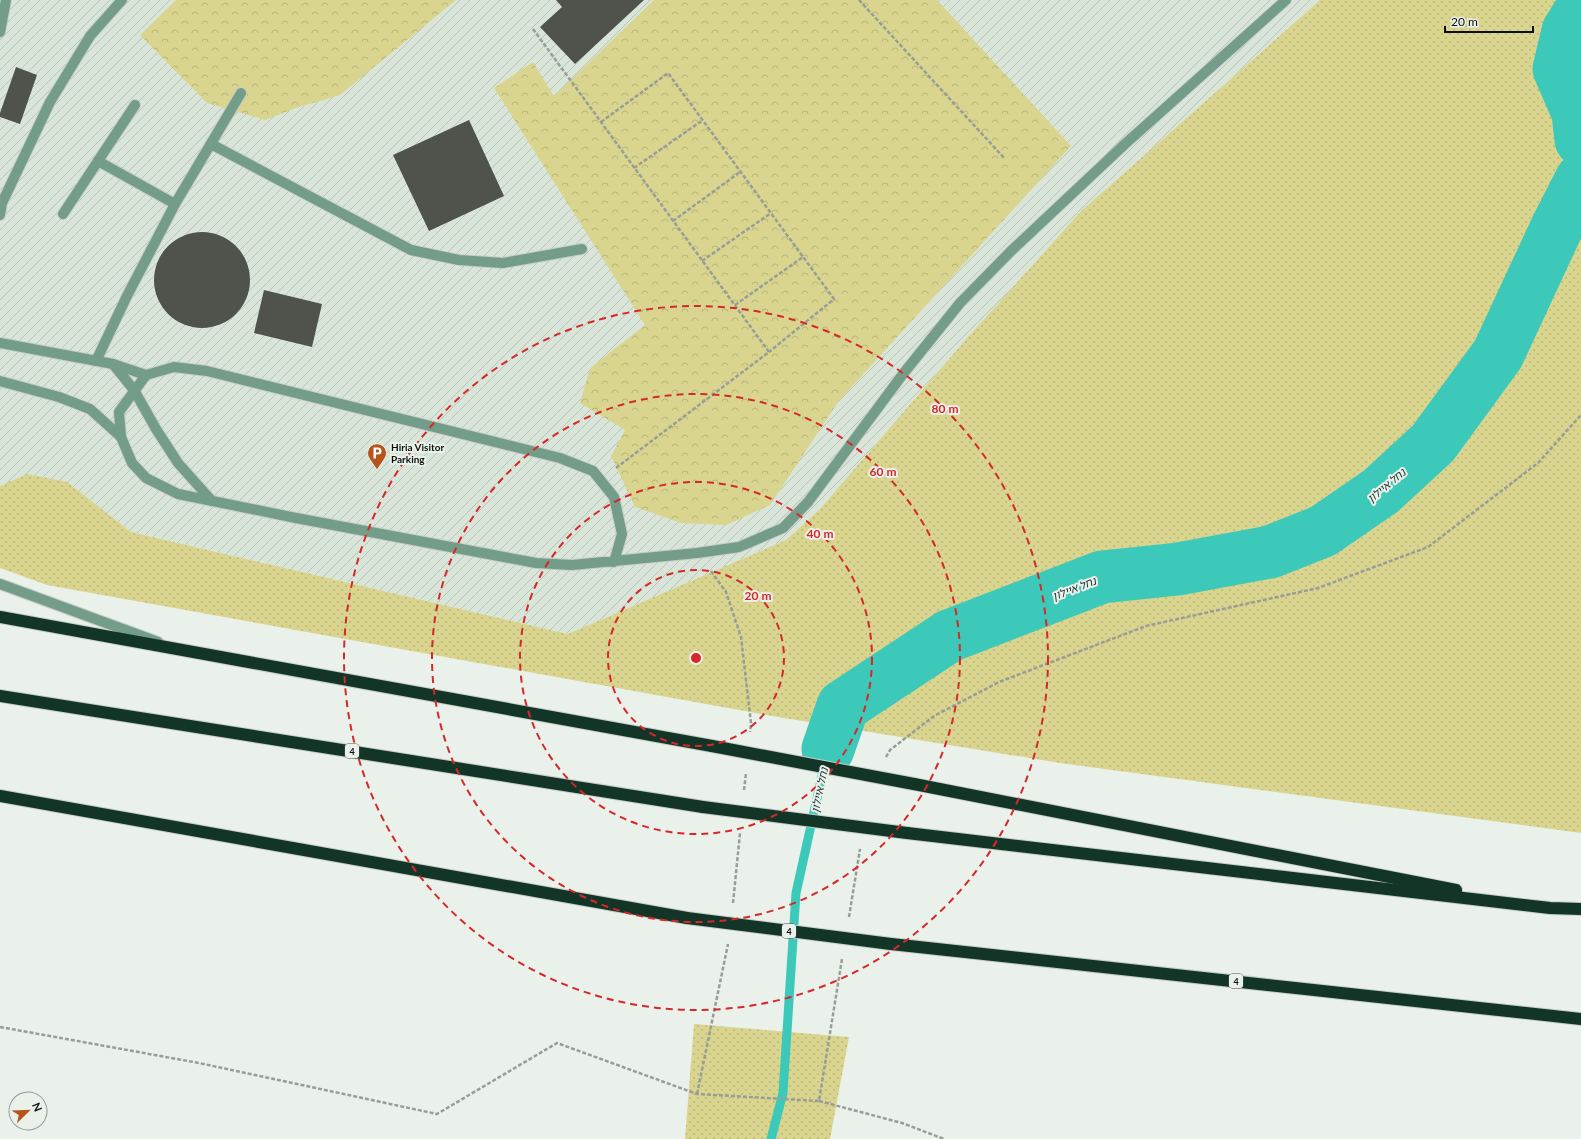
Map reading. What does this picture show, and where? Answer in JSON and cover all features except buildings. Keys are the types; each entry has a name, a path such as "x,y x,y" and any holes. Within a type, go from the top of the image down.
{"highway":[{"path":"0,616 171,646 914,784 1550,908"},
{"name":"4","path":"0,696 703,807 907,833 1550,908 1581,909"},
{"name":"4","path":"0,796 687,918 891,944 1581,1020"}],"street":[{"path":"0,32 6,0"},
{"path":"0,215 2,204 50,102 90,36 122,0"},
{"path":"146,375 119,412 121,437 132,463 146,478 178,494 536,563 572,565 614,562 739,547 783,528 808,502 903,374 960,303 1011,251 1113,155 1286,0"},
{"path":"96,361 127,296 175,204 241,92"},
{"path":"63,214 135,105"},
{"path":"211,144 411,250 459,260 503,263 582,249"},
{"path":"98,161 175,204"},
{"path":"0,343 113,364 146,375 174,367 207,371 560,458 593,471 614,497 622,534 614,562"},
{"path":"113,364 134,390 156,429 178,463 212,501"},
{"path":"0,382 59,397 90,409 121,437"},
{"path":"0,584 171,646"}],"path":[{"path":"859,0 1005,159"},
{"path":"533,29 769,352"},
{"path":"600,480 769,352 834,299 668,73 601,122"},
{"path":"634,168 703,120"},
{"path":"672,221 740,172"},
{"path":"702,261 771,213"},
{"path":"734,306 803,257"},
{"path":"883,763 890,750 934,716 999,682 1146,626 1318,588 1428,547 1538,463 1581,415"},
{"path":"848,922 861,845"},
{"path":"819,1101 843,954"},
{"path":"0,1027 199,1063 437,1114 557,1043 697,1094 819,1101 902,1123 944,1139"}],"shaded area":[{"path":"0,0 1320,0 1081,211 967,338 820,509 786,540 568,634 131,532 0,509"}],"green space":[{"path":"176,0 456,0 340,95 296,108 265,120 207,103 140,35"},
{"path":"654,0 937,0 1071,146 838,402 770,505 726,525 681,523 635,507 611,456 625,430 580,403 590,368 645,325 494,88 533,62 554,96"},
{"path":"1320,0 1581,0 1581,833 1060,763 772,716 47,585 0,568 0,486 27,474 67,482 131,532 568,634 786,540 820,509 967,338 1081,211"},
{"path":"694,1024 849,1037 830,1139 685,1139"}],"waterway":[{"name":"נחל איילון","path":"1581,10 1568,31 1559,69 1578,113 1581,140"},
{"name":"נחל איילון","path":"828,749 843,706 949,636 1102,577 1178,569 1270,552 1323,531 1381,491 1433,443 1498,354 1558,225 1581,180"},
{"name":"נחל איילון","path":"771,1139 783,1093 796,893 828,749"}],"place":[{"name":"Hiria Visitor Parking","path":"377,470"}]}
